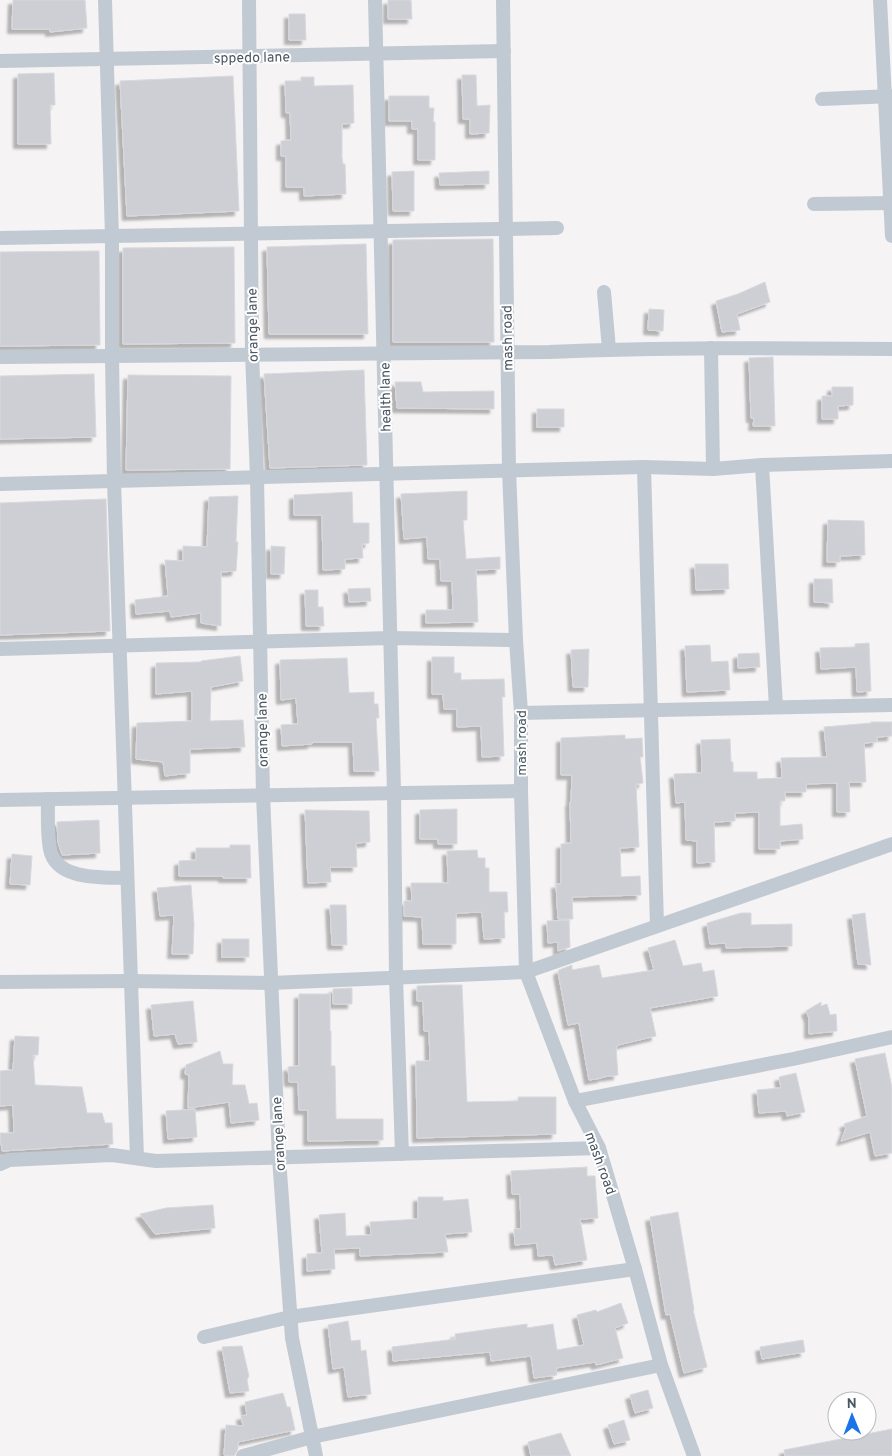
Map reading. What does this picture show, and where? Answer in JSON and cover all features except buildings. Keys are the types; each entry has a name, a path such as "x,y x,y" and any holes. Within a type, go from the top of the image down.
{"street":[{"path":"105,0 112,236 114,481 137,1158"},
{"name":"orange lane","path":"249,0 252,354 257,477 263,795 279,1158 292,1338 316,1456"},
{"name":"health lane","path":"375,0 391,638 396,977 402,1154"},
{"name":"mash road","path":"503,0 509,471 516,640 522,714 520,792 526,972 575,1101 599,1148 635,1269 661,1366 694,1456"},
{"path":"880,0 888,96 892,236"},
{"name":"sppedo lane","path":"0,61 504,51"},
{"path":"822,99 888,96"},
{"path":"814,204 891,203"},
{"path":"0,238 557,228"},
{"path":"604,292 609,349"},
{"path":"0,357 711,348 892,349"},
{"path":"711,348 713,469"},
{"path":"0,484 644,467 713,469 762,465 892,461"},
{"path":"762,465 776,708"},
{"path":"644,467 657,926"},
{"path":"0,649 391,638 516,640"},
{"path":"522,714 892,704"},
{"path":"0,800 520,792"},
{"path":"48,799 50,852 58,865 67,871 81,875 127,878"},
{"path":"0,982 271,983 526,972 892,844"},
{"path":"575,1101 793,1059 892,1037"},
{"path":"0,1164 9,1160 103,1156 156,1161 599,1148"},
{"path":"204,1337 290,1317 635,1269"},
{"path":"243,1456 312,1437 661,1366"}]}
